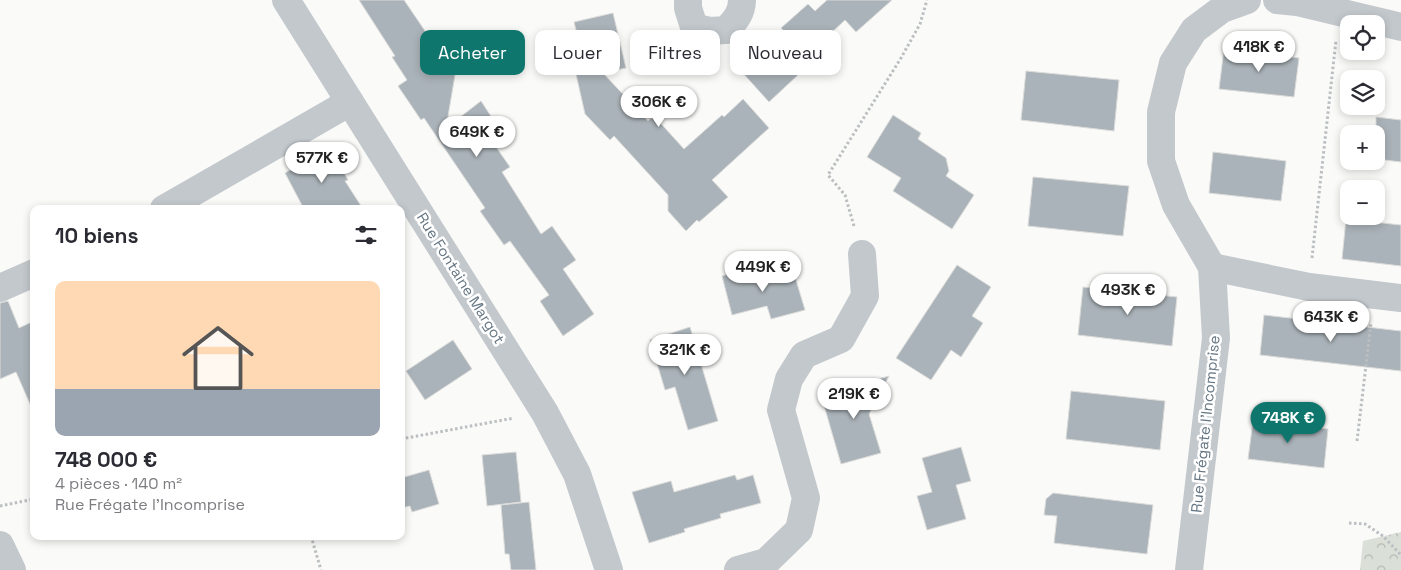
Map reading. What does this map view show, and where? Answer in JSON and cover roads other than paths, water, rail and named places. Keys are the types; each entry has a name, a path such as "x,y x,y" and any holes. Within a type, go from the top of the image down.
{"street":[{"name":"Rue Fontaine Margot","path":"286,0 546,413 577,474 610,570"},
{"path":"688,0 688,8 694,27 710,31 726,30 736,20 742,8 742,0"},
{"name":"Rue Frégate l'Incomprise","path":"1189,570 1216,338 1212,268 1176,206 1161,161 1161,112 1173,63 1194,30 1222,8 1247,0"},
{"path":"1277,0 1297,2 1401,27"},
{"path":"171,205 350,102"},
{"path":"738,570 766,562 799,530 806,498 781,410 789,379 804,355 841,339 865,296 862,254"},
{"path":"1212,268 1309,287 1388,296"},
{"path":"0,288 30,274"},
{"path":"0,545 12,570"}]}
